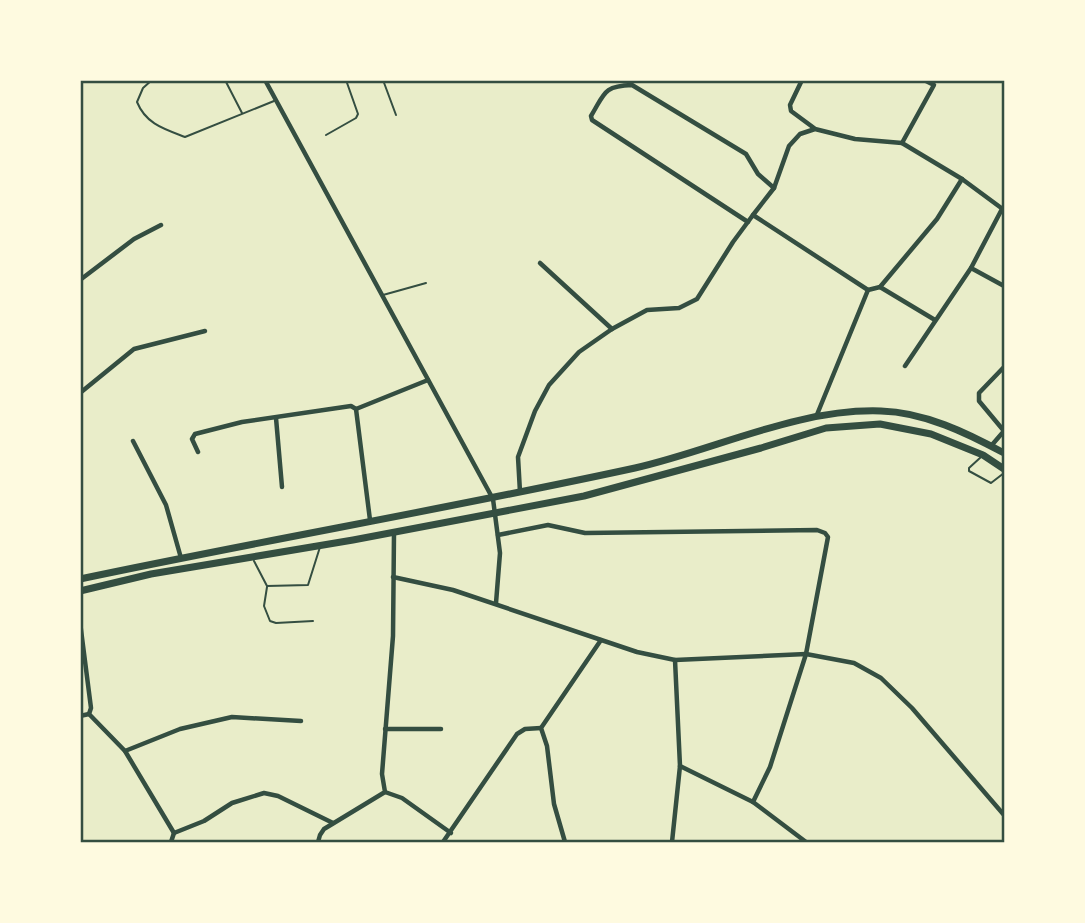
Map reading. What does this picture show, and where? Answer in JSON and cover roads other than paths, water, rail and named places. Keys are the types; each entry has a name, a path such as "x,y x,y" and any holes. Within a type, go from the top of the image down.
{"main road":[{"path":"80,579 370,520 493,499 652,464 834,412 883,410 934,422 970,434 1004,453"},
{"path":"80,591 151,574 584,496 826,428 880,425 931,434 983,454 1004,471"}],"street":[{"path":"265,80 493,499 500,553 496,603"},
{"path":"802,80 790,105 791,111 814,128 855,139 902,143 962,179 1003,210 971,268 905,366"},
{"path":"902,143 934,85 924,80"},
{"path":"748,222 592,120 591,116 608,89 615,86 632,86 712,133 746,154 758,174 774,188"},
{"path":"520,493 518,457 535,411 549,385 579,352 612,329 647,310 680,308 698,299 748,222 774,188 789,146 800,134 814,128"},
{"path":"753,215 868,289 880,286 937,219 962,179"},
{"path":"80,280 134,239 161,225"},
{"path":"540,263 612,329"},
{"path":"971,268 1004,286"},
{"path":"880,286 935,320"},
{"path":"816,417 868,289"},
{"path":"80,393 138,347 205,331"},
{"path":"991,446 1004,431 979,401 979,393 1004,367"},
{"path":"356,409 428,380"},
{"path":"198,452 192,439 195,434 242,422 347,404 356,409"},
{"path":"356,409 370,520"},
{"path":"276,418 282,487"},
{"path":"133,441 166,505 181,558"},
{"path":"498,535 548,526 585,533 817,530 825,533 828,537 806,654 770,767 753,802"},
{"path":"385,792 382,774 393,636 394,532"},
{"path":"393,577 453,590 637,652 675,660 806,654 854,663 881,678 912,708 1004,816"},
{"path":"80,622 91,708 89,714"},
{"path":"541,728 601,640"},
{"path":"672,842 680,766 675,660"},
{"path":"80,716 89,714"},
{"path":"89,714 125,751 174,833 171,842"},
{"path":"125,751 180,729 232,717 301,721"},
{"path":"443,842 517,734 525,729 541,728"},
{"path":"541,728 547,746 554,804 565,842"},
{"path":"386,729 441,729"},
{"path":"680,766 753,802 798,840 806,842"},
{"path":"318,842 320,835 332,823 385,792 402,798 451,833"},
{"path":"174,833 204,821 232,803 264,793 278,796 332,823"}],"lane":[{"path":"152,80 143,88 138,102 142,112 153,124 185,137 275,101"},
{"path":"225,80 242,114"},
{"path":"326,135 358,114 346,80"},
{"path":"383,80 396,115"},
{"path":"382,296 426,283"},
{"path":"983,454 969,468 970,471 991,483 1004,471"},
{"path":"267,586 308,584 321,545"},
{"path":"252,557 267,586 264,606 270,621 313,621"}]}
